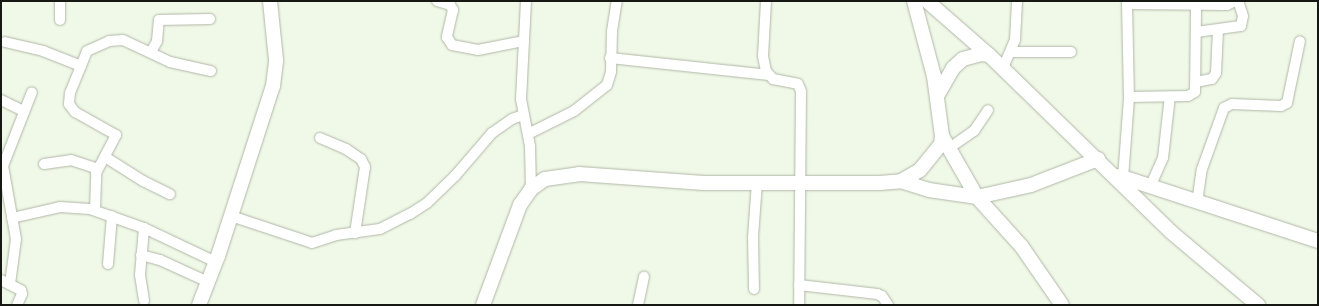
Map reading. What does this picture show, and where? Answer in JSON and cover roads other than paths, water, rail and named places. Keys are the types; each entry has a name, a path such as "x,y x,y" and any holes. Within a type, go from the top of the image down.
{"street":[{"path":"60,1 60,20"},
{"path":"199,305 216,262 273,86 276,60 270,1"},
{"path":"436,1 450,5 453,10 447,37 452,44 478,50 524,41"},
{"path":"526,1 521,85 523,115 528,134 530,189"},
{"path":"528,134 574,112 595,96 610,78 610,58 617,1"},
{"path":"766,1 763,56 769,76"},
{"path":"914,1 931,64 942,136 948,149 977,197 1022,247 1062,305"},
{"path":"927,1 989,55 1098,159 1119,176 1171,232 1258,305"},
{"path":"1003,68 1011,52 1017,28 1016,1"},
{"path":"1119,176 1129,97 1128,2 1227,5 1237,1 1243,16 1242,26 1196,32"},
{"path":"1129,97 1192,94 1196,82 1196,4"},
{"path":"151,52 157,41 159,20 210,19"},
{"path":"1196,82 1212,79 1216,74 1218,30"},
{"path":"95,210 95,180 98,169 116,137 115,133 75,112 69,104 81,66 89,49 109,41 123,40 170,62 211,71"},
{"path":"1197,203 1202,169 1224,108 1232,104 1281,106 1287,104 1300,41"},
{"path":"5,42 43,51 81,66"},
{"path":"1011,52 1071,52"},
{"path":"937,96 953,68 963,59 982,54 989,55"},
{"path":"610,58 769,76 798,84 800,86 798,183 799,305"},
{"path":"17,305 22,294 5,282 15,251 12,218 3,166 32,92"},
{"path":"1150,187 1165,152 1170,96"},
{"path":"1,100 24,111"},
{"path":"948,149 974,132 988,110"},
{"path":"231,216 312,243 336,235 380,229 410,214 455,176 492,133 512,119 523,115"},
{"path":"482,305 520,204 530,189 545,179 578,174 704,183 880,184 901,180 920,170 931,158 940,144 942,136"},
{"path":"320,138 346,149 361,160 365,167 355,233"},
{"path":"105,156 143,181 170,194"},
{"path":"901,180 930,190 977,197 1031,185 1098,159"},
{"path":"44,164 71,160 98,169"},
{"path":"1119,176 1197,203 1318,241"},
{"path":"754,289 753,237 757,183"},
{"path":"12,218 60,207 95,210 144,228 216,262"},
{"path":"108,264 112,216"},
{"path":"144,228 140,275 144,301"},
{"path":"141,255 160,260 208,282"},
{"path":"638,305 644,277"},
{"path":"799,285 876,294 882,296 888,305"}]}
